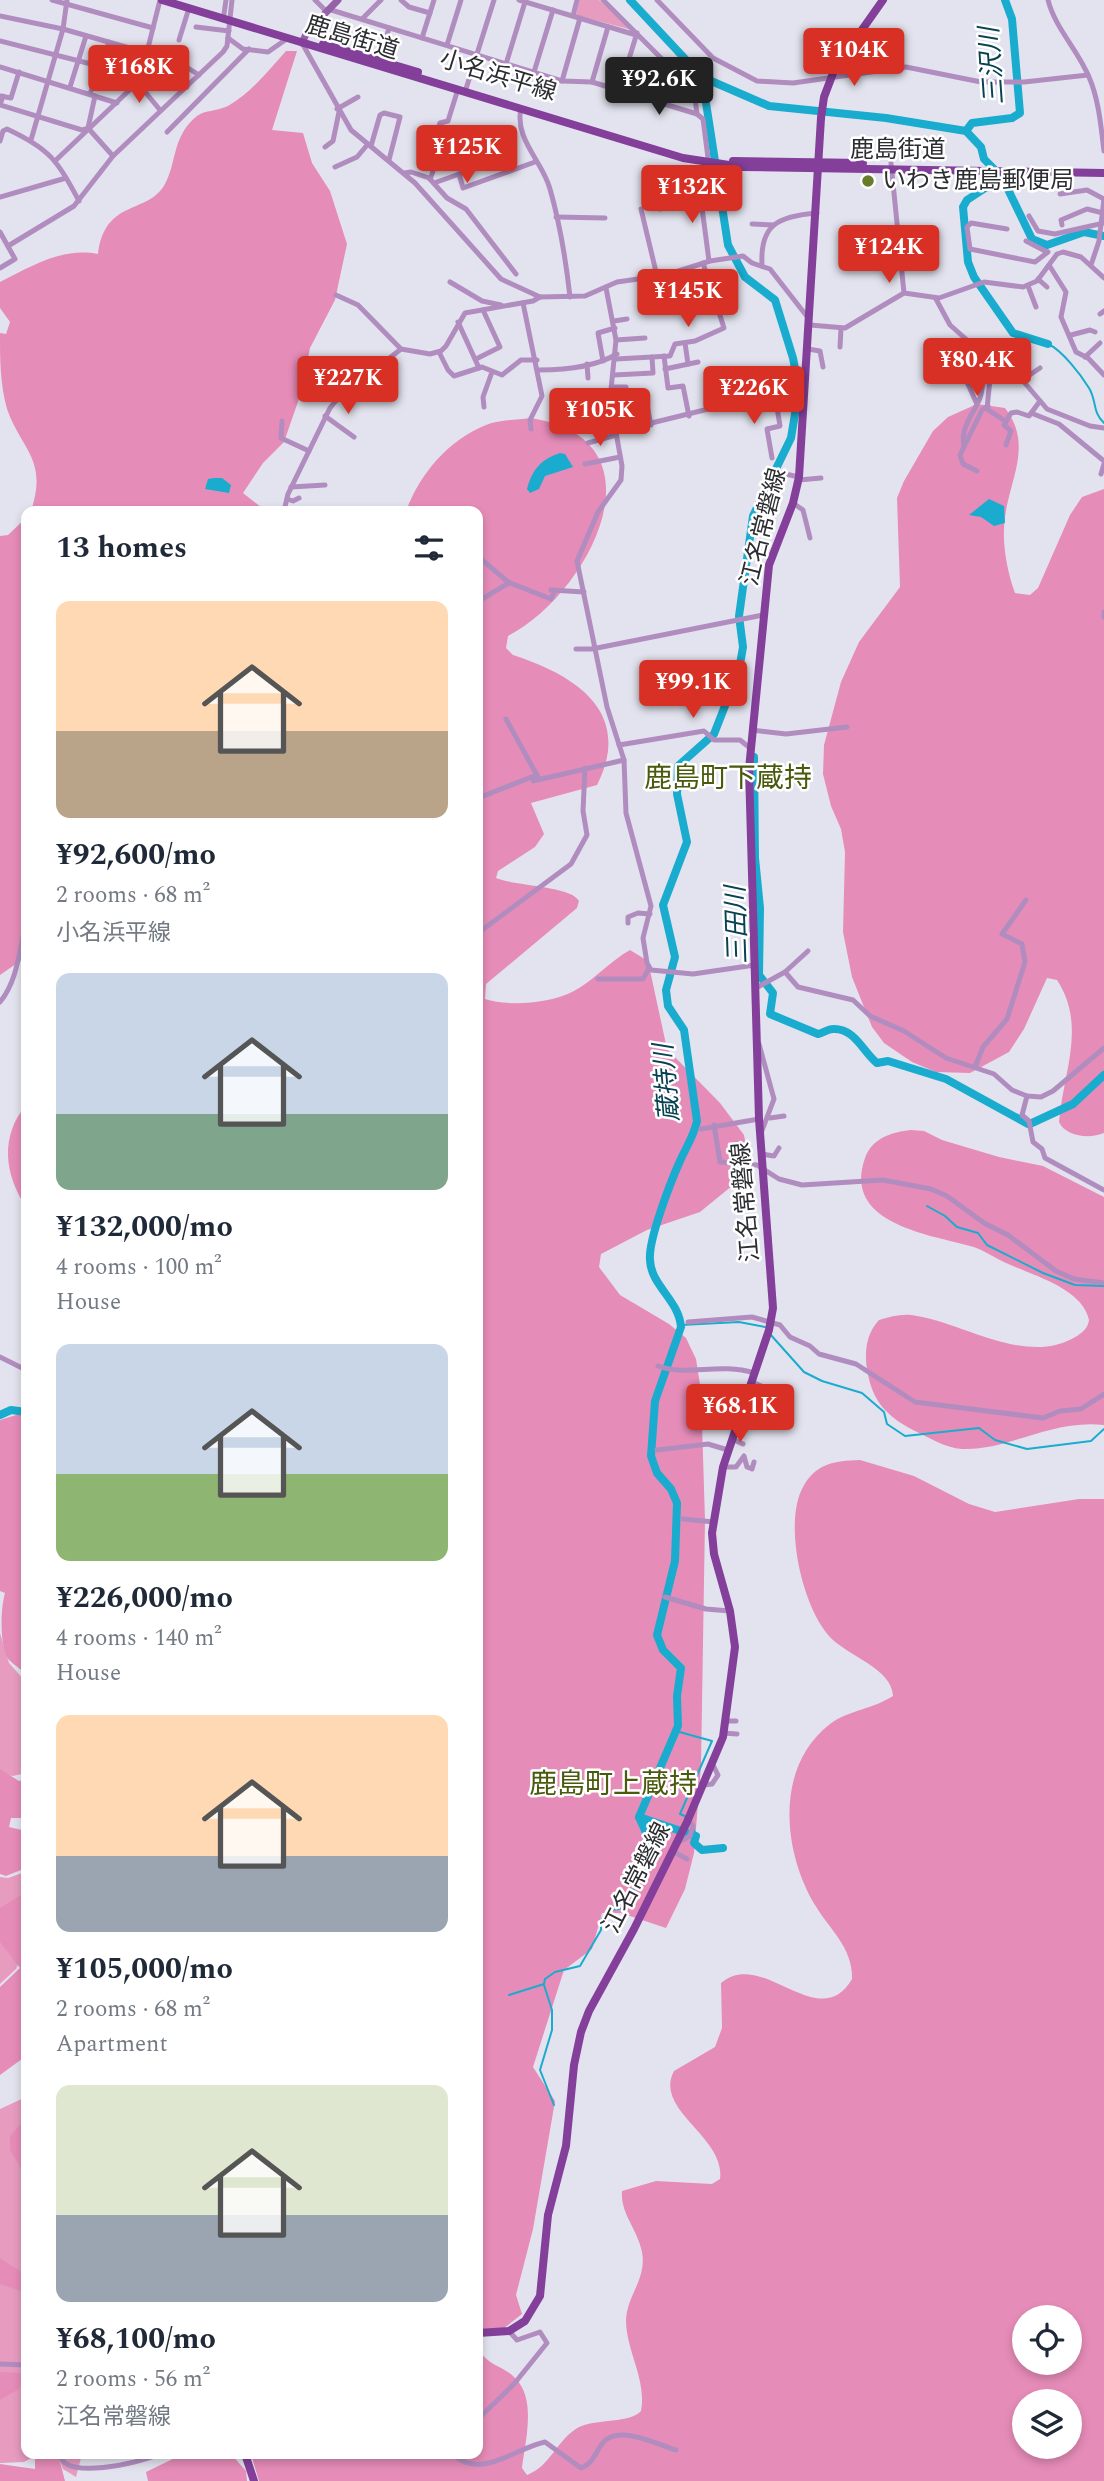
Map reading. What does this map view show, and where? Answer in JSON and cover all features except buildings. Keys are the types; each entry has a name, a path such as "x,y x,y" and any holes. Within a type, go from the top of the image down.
{"main road":[{"name":"鹿島街道","path":"161,0 229,17 288,38 683,158 710,160"},
{"name":"小名浜平線","path":"179,0 303,41 380,60 463,89 710,160 820,166 891,166"},
{"name":"江名常磐線","path":"509,2331 524,2321 540,2296 548,2215 566,2146 574,2065 589,2011 674,1847 687,1832 689,1818 713,1765 726,1720 735,1647 730,1611 713,1554 714,1522 723,1467 769,1329 773,1293 758,1119 757,1041 762,985 755,965 750,748 769,565 793,503 799,478 824,97 835,68 883,0"},
{"name":"鹿島街道","path":"891,166 1104,171"},
{"path":"483,2333 509,2331"},
{"path":"247,2459 254,2481"}],"street":[{"path":"52,0 67,1 153,28"},
{"path":"55,160 137,82 161,0"},
{"path":"8,246 79,201 85,189 113,156 223,52 229,34 226,0"},
{"path":"229,17 232,0"},
{"path":"315,0 327,10 562,81 593,82 697,114 703,119 710,160"},
{"path":"338,0 303,41 351,130 404,173 501,278 540,297"},
{"path":"362,19 381,0"},
{"path":"401,0 409,7 430,13"},
{"path":"422,38 434,0"},
{"path":"447,46 461,0"},
{"path":"432,181 435,162 434,136 440,123 448,121 463,89 494,0"},
{"path":"573,16 577,0"},
{"path":"603,0 694,91 697,114"},
{"path":"657,0 713,58 757,82 793,83 906,66 981,82 1024,82 1088,75"},
{"path":"1048,0 1052,12 1088,75 1096,100 1104,151"},
{"path":"31,141 63,29 67,1"},
{"path":"506,64 522,1 637,33"},
{"path":"179,40 189,8"},
{"path":"534,72 553,10"},
{"path":"0,16 63,29 147,53"},
{"path":"562,81 580,18"},
{"path":"196,27 229,34 252,50 269,52 288,38"},
{"path":"593,82 608,27"},
{"path":"380,60 389,28"},
{"path":"619,91 637,33"},
{"path":"70,88 86,36"},
{"path":"0,41 99,66"},
{"path":"109,42 99,66 88,128 113,156"},
{"path":"252,50 254,58"},
{"path":"167,132 252,50"},
{"path":"169,56 199,75"},
{"path":"145,61 187,87"},
{"path":"0,67 117,103"},
{"path":"19,72 11,98 1,96 0,105 82,130 88,128"},
{"path":"137,82 160,110"},
{"path":"325,147 334,141 338,110 358,97"},
{"path":"521,108 520,120 535,162 548,181 570,297"},
{"path":"335,167 357,157 370,145 380,115 384,113 400,117 389,160"},
{"path":"0,141 7,129 31,141 55,160 79,201"},
{"path":"432,181 502,159 507,172"},
{"path":"459,174 463,188 535,162"},
{"path":"891,166 904,293"},
{"path":"404,173 411,172 432,181 447,198 469,212 482,233 516,274"},
{"path":"0,197 66,178"},
{"path":"1060,194 1087,190 1104,199 1100,239 1091,265"},
{"path":"539,370 587,364 616,356 670,356 675,344 717,333 725,327 706,262 701,200 660,209"},
{"path":"641,209 657,276"},
{"path":"1062,225 1061,220 1087,209 1103,213"},
{"path":"752,224 774,225 801,215 817,214"},
{"path":"1029,216 1038,230 1055,234 1102,224"},
{"path":"556,217 605,218"},
{"path":"762,264 762,241 774,225"},
{"path":"1007,229 968,225 970,249 1035,262 1048,252"},
{"path":"0,232 14,261 0,268"},
{"path":"1026,242 1048,252 1074,254 1104,278"},
{"path":"335,295 358,304 401,349 439,352 449,343 465,313 523,303 540,297 592,295 627,280 657,276 730,257 738,256 770,269 810,323 841,328 857,323 904,293 934,298 979,283 1028,286 1038,279 1057,254"},
{"path":"1049,265 1066,293 1061,317 1071,335 1076,352 1104,375"},
{"path":"1038,279 1047,287"},
{"path":"450,282 482,301 504,306"},
{"path":"1028,286 1036,307"},
{"path":"598,979 643,979 649,968 643,938 650,914 650,899 626,813 624,760 595,648 577,561 598,512 619,486 620,457 610,399 616,340 606,288"},
{"path":"934,298 950,326 999,366 1022,380 1051,411 1104,428"},
{"path":"523,303 539,370 542,399 530,420 531,429"},
{"path":"476,359 500,347 483,310"},
{"path":"603,361 598,333 627,319"},
{"path":"458,322 479,368"},
{"path":"839,347 842,341 841,328"},
{"path":"1071,335 1090,330 1095,332"},
{"path":"616,340 645,338"},
{"path":"685,343 688,364"},
{"path":"1085,357 1100,343"},
{"path":"285,506 291,487 325,416 347,387 363,379 401,349"},
{"path":"808,349 820,351 824,367"},
{"path":"439,352 454,376 479,368 502,376 521,360 537,360"},
{"path":"664,356 668,388 683,386 689,416"},
{"path":"1005,421 988,411 990,379 999,366 1013,356"},
{"path":"614,375 653,373 652,357"},
{"path":"665,369 698,362"},
{"path":"587,364 588,378"},
{"path":"977,471 961,461 964,431 989,365 999,366"},
{"path":"956,379 969,368"},
{"path":"1022,380 1040,368"},
{"path":"484,407 483,397 492,372"},
{"path":"963,373 976,402"},
{"path":"975,380 981,384"},
{"path":"612,387 626,387"},
{"path":"588,442 775,395 804,394"},
{"path":"772,458 767,429 780,426 775,395"},
{"path":"645,396 651,425"},
{"path":"1006,445 1012,433 1004,426 1005,421 1012,412 1028,417 1040,401"},
{"path":"964,446 982,410 988,406"},
{"path":"1031,413 1057,423 1104,462 1101,474"},
{"path":"325,416 354,437"},
{"path":"282,421 281,439 309,451"},
{"path":"591,472 587,463 620,457"},
{"path":"772,471 799,478 821,478"},
{"path":"291,487 325,485"},
{"path":"287,499 293,501 299,498"},
{"path":"793,503 803,510 810,538"},
{"path":"483,561 509,583 552,599 553,590 584,592"},
{"path":"483,598 509,583"},
{"path":"1104,612 1104,617"},
{"path":"576,649 595,648 764,615"},
{"path":"506,719 536,778"},
{"path":"752,730 786,734 847,727"},
{"path":"620,745 704,731 714,740 740,740 750,748"},
{"path":"483,796 536,778 624,760"},
{"path":"483,929 571,863 587,835 583,811 585,768"},
{"path":"975,1068 984,1047 1007,1019 1020,983 1025,949 1023,944 1002,934 1026,900"},
{"path":"628,923 628,917 634,914 650,914"},
{"path":"0,1002 21,950"},
{"path":"762,985 785,972 808,951"},
{"path":"649,968 693,974 755,965"},
{"path":"785,972 797,988 853,1000 870,1016 904,1031 946,1058 994,1074 1012,1090 1027,1096 1041,1097 1053,1091 1104,1048"},
{"path":"757,1041 773,1090 770,1118 760,1135"},
{"path":"1027,1096 1021,1115 1029,1121 1033,1142 1042,1149 1045,1158 1104,1189"},
{"path":"770,1118 784,1116"},
{"path":"701,1129 758,1119"},
{"path":"714,1125 720,1162 762,1168 779,1179 799,1185 890,1181 940,1192 984,1223 1008,1235 1037,1260 1062,1275 1087,1282 1104,1283"},
{"path":"761,1154 774,1156 779,1148"},
{"path":"688,1322 752,1317 769,1329 780,1325 790,1337 810,1346 818,1354 856,1364 915,1402 1043,1418 1060,1410 1081,1409 1104,1394"},
{"path":"0,1356 19,1367"},
{"path":"658,1366 673,1371 725,1367 753,1378 766,1388"},
{"path":"740,1413 758,1417 761,1408"},
{"path":"732,1439 743,1444"},
{"path":"657,1450 708,1444 728,1450"},
{"path":"723,1467 734,1468 744,1456 747,1467 752,1469 754,1462"},
{"path":"683,1519 714,1522"},
{"path":"665,1597 706,1609 730,1611"},
{"path":"726,1720 736,1721"},
{"path":"723,1733 737,1734"},
{"path":"674,1847 687,1859"},
{"path":"483,2414 509,2389 547,2343 540,2332 517,2340 509,2331"},
{"path":"0,2364 21,2365"},
{"path":"461,2459 471,2465 486,2468 545,2442 581,2468 591,2462 602,2443 613,2436 640,2438 676,2450"},
{"path":"62,2459 64,2466 77,2476"},
{"path":"110,2475 148,2459"}],"shaded area":[{"path":"579,0 599,0 632,30 576,15"},
{"path":"286,51 297,51 272,130 303,133 312,163 330,191 347,244 335,300 310,348 301,393 284,442 263,463 243,493 260,506 32,506 37,479 35,467 7,409 3,390 0,333 6,334 10,322 0,308 0,282 48,259 72,253 98,254 102,236 109,224 118,215 158,194 165,184 179,141 189,124 200,114 224,108 259,81"},
{"path":"977,404 1005,408 1014,423 1018,438 1019,452 1004,529 1006,561 1015,593 1030,595 1038,588 1070,515 1082,497 1104,489 1104,1133 1092,1136 1073,1134 1059,1122 1072,1032 1066,997 1057,980 1047,978 1024,1029 1009,1052 970,1073 936,1072 912,1062 884,1043 872,1027 852,977 843,932 845,852 841,829 831,806 823,774 824,745 841,682 859,642 900,587 897,498 904,481 933,431 948,417"},
{"path":"530,418 573,432 597,455 606,485 602,519 587,554 565,587 538,615 508,636 506,648 513,655 557,673 577,686 592,700 603,717 608,737 607,759 597,785 531,803 544,834 535,847 498,871 496,878 566,892 579,901 577,908 486,984 485,999 517,1003 563,996 579,988 630,950 648,961 667,1049 720,1103 744,1135 748,1156 738,1181 700,1212 647,1230 601,1254 599,1267 620,1295 669,1324 686,1338 696,1359 701,1391 705,1520 701,1766 694,1853 685,1889 666,1928 621,1913 602,1913 592,1949 564,1970 533,2067 555,2101 533,2229 516,2295 522,2314 503,2329 483,2329 483,506 408,506 427,471 448,449 472,431 502,421"},
{"path":"21,523 21,960 0,975 0,536 8,535"},
{"path":"21,1112 21,1198 13,1182 8,1155 12,1129"},
{"path":"911,1130 924,1131 942,1140 999,1157 1043,1166 1104,1197 1104,1425 1066,1426 996,1445 962,1449 943,1444 913,1430 889,1414 878,1401 868,1375 866,1353 868,1339 879,1320 911,1315 994,1340 1037,1347 1057,1345 1077,1336 1085,1330 1089,1320 1076,1299 1054,1283 974,1247 912,1230 877,1211 866,1197 861,1180 865,1158 872,1145 884,1137"},
{"path":"21,1414 21,1671 8,1659 2,1637 5,1593 0,1591 0,1420"},
{"path":"860,1460 914,1476 969,1504 995,1512 1079,1499 1104,1499 1104,2481 259,2481 252,2459 483,2459 483,2355 515,2378 526,2397 528,2421 522,2468 527,2475 542,2465 565,2438 579,2427 629,2417 641,2411 641,2388 626,2320 643,2262 637,2236 626,2214 622,2191 656,2181 712,2184 720,2179 719,2164 712,2150 673,2098 670,2085 674,2071 715,2047 722,2028 721,1983 737,1975 754,1975 807,1996 823,1999 839,1994 852,1979 845,1949 815,1905 796,1860 791,1836 792,1786 800,1763 812,1742 830,1724 893,1696 891,1686 877,1670 829,1636 819,1623 804,1586 796,1543 797,1504 807,1480 826,1465"},
{"path":"0,1633 9,1663 21,1676 21,1774 0,1774"},
{"path":"0,1769 21,1780 21,1818 11,1818 9,1827 21,1830 21,1870 6,1876 0,1874"},
{"path":"21,1873 21,1957 16,1969 0,1984 0,1877 8,1878"},
{"path":"21,1895 21,2060 0,2075 0,1987 20,1968 0,1942 0,1908"},
{"path":"21,2099 21,2459 29,2459 24,2462 0,2463 0,2109"},
{"path":"21,2124 21,2169 10,2150 10,2136"},
{"path":"0,2258 21,2272 21,2291 0,2284"},
{"path":"0,2372 20,2373 19,2389 0,2400"},
{"path":"35,2459 59,2459 65,2481 0,2481 0,2464 35,2469"},
{"path":"59,2459 81,2459 76,2477 63,2469"},
{"path":"173,2459 235,2459 246,2471 247,2481 148,2481 146,2472"}],"water":[{"path":"560,453 565,454 573,467 545,476 539,489 530,493 527,489 535,471 548,458"},
{"path":"222,478 231,485 229,493 205,489 208,479"},
{"path":"989,499 1004,506 1005,523 994,526 981,517 969,515"}],"waterway":[{"path":"630,0 702,77 769,106 886,118 966,131 981,147 984,159 1002,177 1032,239 1047,245 1084,232 1104,236"},
{"name":"三沢川","path":"966,131 972,123 1012,118 1020,113 1012,19 1005,0"},
{"name":"蔵持川","path":"655,1852 639,1817 678,1726 677,1696 681,1668 663,1650 657,1635 675,1561 677,1503 671,1489 657,1473 651,1456 655,1401 681,1327 675,1309 655,1278 650,1251 666,1196 697,1121 684,1030 668,1006 666,990 675,957 663,905 687,842 677,794 678,766 714,734 739,670 743,647 739,616 753,516 791,438 799,390 793,358 775,300 745,277 728,245 702,77"},
{"path":"1002,177 967,200 963,207 968,262 974,277 1013,333 1048,344"},
{"path":"1048,344 1065,357 1081,376 1104,423"},
{"name":"三田川","path":"754,757 755,858 760,908 759,975 773,993 770,1014 818,1034 833,1029 847,1032 877,1063 888,1061 946,1079 1028,1124"},
{"name":"三田川","path":"1032,1123 1073,1104 1104,1075"},
{"path":"927,1206 945,1216 957,1227 978,1233 987,1245 1043,1273 1075,1285 1104,1286"},
{"path":"681,1325 739,1322 765,1327"},
{"path":"770,1334 804,1372 822,1381 862,1393 884,1412 887,1424 905,1436 979,1428 995,1440 1027,1449 1091,1441 1104,1429"},
{"path":"0,1415 11,1410 21,1411"},
{"path":"676,1731 712,1741 680,1814 687,1817"},
{"path":"639,1817 696,1836 694,1843 702,1850 723,1848"},
{"path":"694,1830 696,1836"},
{"path":"509,1995 544,1984 545,1979 555,1972 580,1966 601,1930 601,1920 607,1911 623,1908 655,1852"},
{"path":"544,1985 552,2010 552,2030 540,2070 554,2105"}],"place":[{"name":"いわき鹿島郵便局","path":"868,181"}],"district":[{"name":"鹿島町下蔵持","path":"728,778"},
{"name":"鹿島町上蔵持","path":"613,1784"}]}
